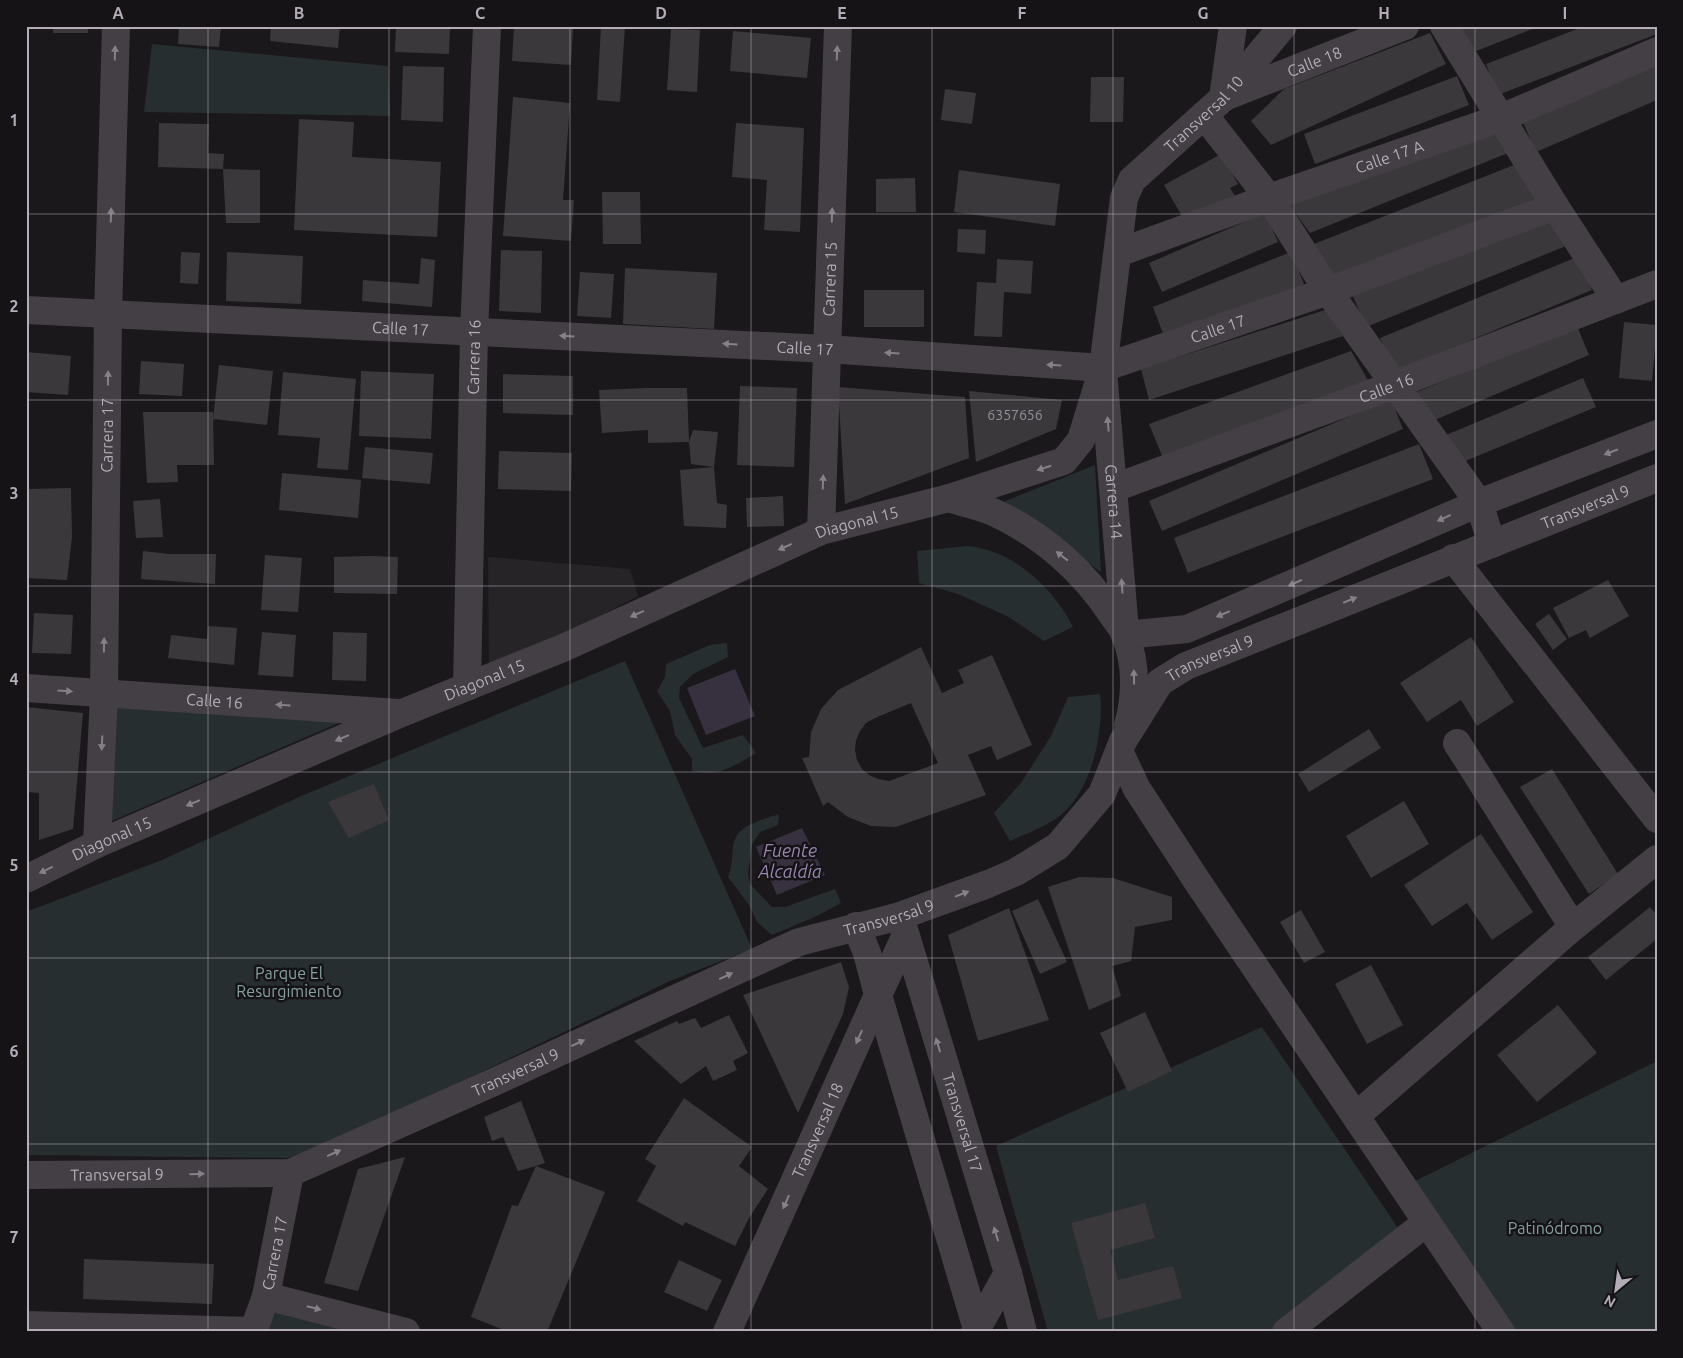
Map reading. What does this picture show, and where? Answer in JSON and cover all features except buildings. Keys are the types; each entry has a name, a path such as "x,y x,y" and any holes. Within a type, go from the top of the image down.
{"street":[{"name":"Carrera 17","path":"97,844 104,694 108,314 116,26"},
{"name":"Carrera 16","path":"467,688 474,332 487,26"},
{"name":"Carrera 15","path":"821,531 838,26"},
{"path":"1233,26 1214,106 1328,291 1479,503 1492,544"},
{"name":"Transversal 10","path":"1124,198 1132,180 1214,106 1283,26"},
{"name":"Calle 18","path":"1214,106 1405,26"},
{"path":"1444,26 1555,206 1616,300"},
{"name":"Calle 17 A","path":"1118,253 1269,198 1501,118 1657,51"},
{"name":"Carrera 14","path":"949,498 1064,461 1081,440 1103,368 1124,198"},
{"name":"Calle 17","path":"26,310 827,349 1103,368 1328,291 1555,206"},
{"name":"Calle 16","path":"1114,488 1394,385 1657,284"},
{"name":"Carrera 14","path":"1103,368 1125,635"},
{"path":"1125,635 1187,629 1479,503 1657,434"},
{"name":"Transversal 9","path":"26,1175 290,1172 494,1082 799,942 856,926 902,927 1016,872 1058,846 1102,794 1121,746 1160,682 1186,666 1657,478"},
{"path":"949,498 993,512 1033,534 1076,569 1101,596 1125,635 1134,670 1134,706 1121,746 1137,789 1202,889 1501,1332"},
{"name":"Diagonal 15","path":"26,879 97,844 402,713 563,648 821,531 949,498"},
{"path":"1453,558 1657,819"},
{"name":"Calle 16","path":"26,688 402,713"},
{"path":"1457,743 1573,927"},
{"path":"1356,1116 1573,927 1657,859"},
{"path":"856,926 867,953 976,1330"},
{"name":"Transversal 18","path":"728,1332 878,995 902,927"},
{"name":"Transversal 17","path":"902,927 1008,1274 1023,1332"},
{"name":"Carrera 17","path":"253,1331 266,1296 290,1172"},
{"path":"1286,1332 1427,1222"},
{"path":"976,1330 1008,1274"},
{"path":"266,1296 406,1332"},
{"path":"26,1325 253,1331"}],"shaded area":[{"path":"488,557 630,569 638,596 489,673"}],"green space":[{"path":"152,44 388,66 390,116 144,112"},
{"path":"1095,465 1101,572 1003,502"},
{"path":"967,546 984,549 1000,555 1030,573 1054,598 1065,612 1073,627 1044,641 1009,617 958,594 919,583 917,551"},
{"path":"727,643 728,657 693,674 680,687 679,698 703,748 743,735 756,753 733,766 719,771 711,773 692,771 692,759 675,735 670,711 657,691 665,677 666,664 710,645"},
{"name":"Parque El Resurgimiento","path":"625,661 752,949 670,981 336,1142 287,1158 26,1155 26,912 162,860 299,797"},
{"path":"1100,694 1101,708 1098,739 1095,755 1084,785 1076,798 1061,815 1040,828 1010,841 994,813 1021,783 1051,736 1068,697"},
{"path":"111,705 341,722 107,823"},
{"path":"779,814 778,825 760,832 752,844 748,873 750,884 772,907 785,907 835,889 841,903 817,916 772,935 757,922 749,905 728,877 731,869 734,842 741,831 752,824"},
{"path":"1262,1027 1402,1234 1267,1332 1048,1332 996,1146"},
{"name":"Patinódromo","path":"1657,1061 1657,1332 1502,1332 1403,1187"},
{"path":"281,1297 409,1332 267,1332"}],"water":[{"path":"735,669 755,716 706,735 687,688"},
{"name":"Fuente Alcaldía","path":"802,828 825,875 777,895 756,847"}]}
